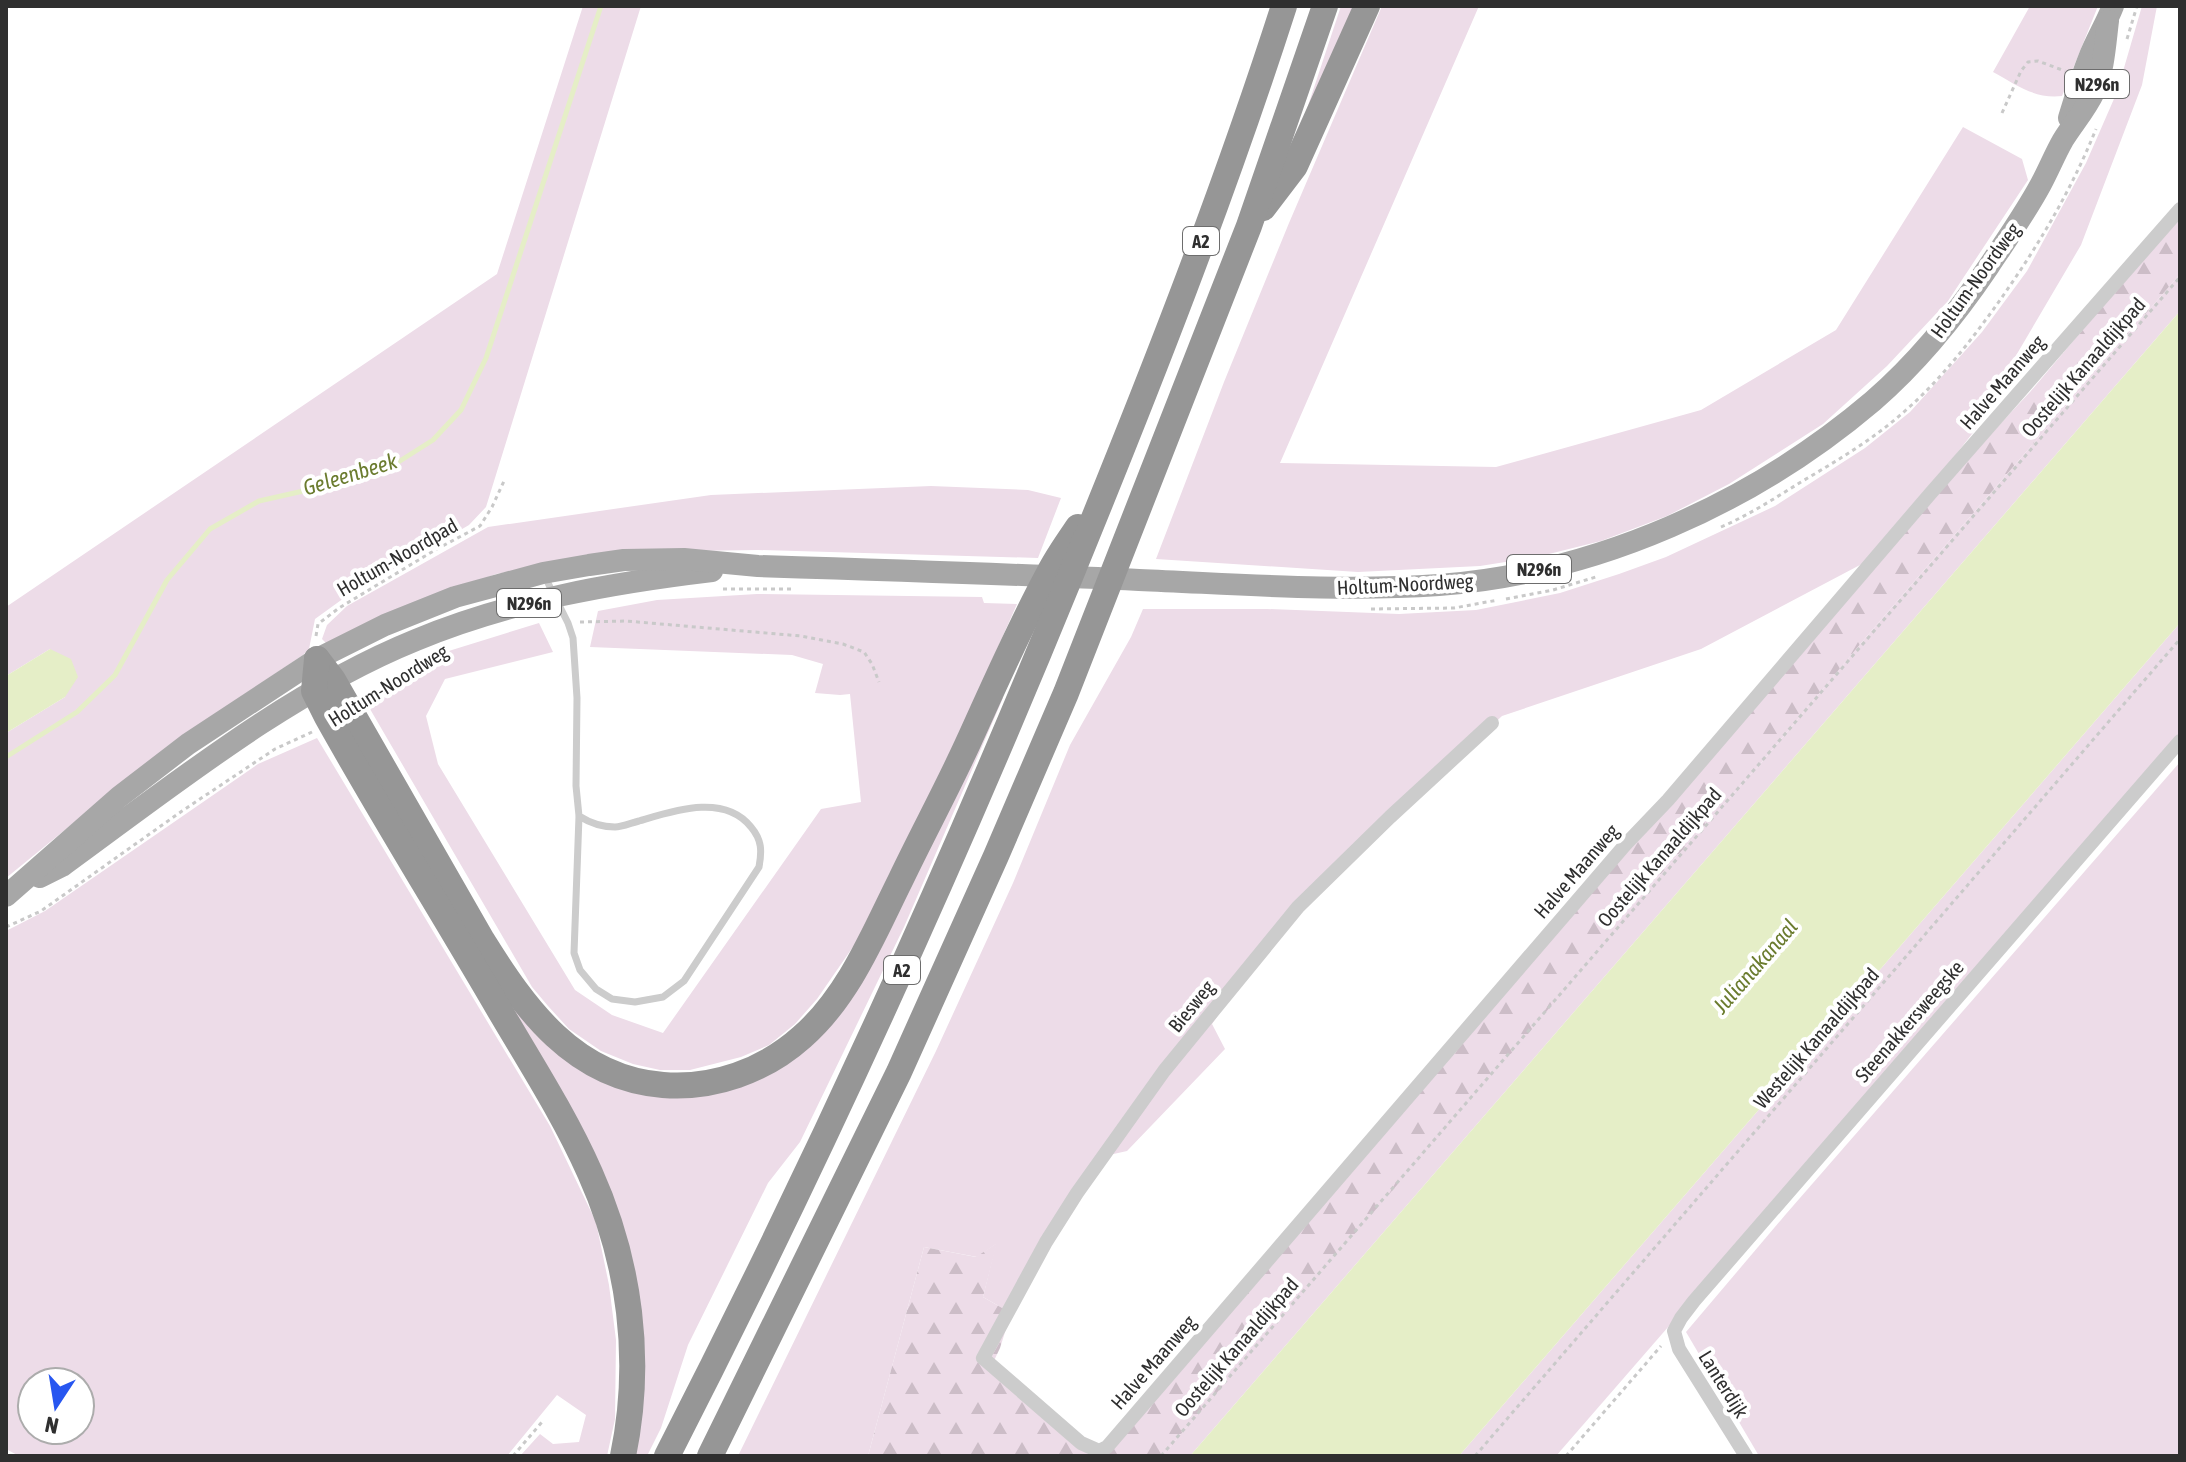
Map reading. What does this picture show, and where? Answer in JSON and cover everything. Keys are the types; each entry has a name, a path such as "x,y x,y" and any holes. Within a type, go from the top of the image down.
{"highway":[{"name":"A2","path":"667,1456 869,1044 1027,682 1167,334 1284,6"},
{"name":"A2","path":"710,1456 899,1072 1066,693 1249,226 1325,6"},
{"name":"A2","path":"1249,226 1295,166 1367,6"},
{"name":"A2","path":"340,717 502,971 536,1018 559,1040 600,1068 638,1081 693,1085 741,1074 772,1060 802,1037 828,1010 840,992 964,752 1049,572 1112,474"},
{"name":"A2","path":"321,677 340,717 555,1105 599,1194 617,1248 631,1323 633,1367 623,1456"}],"main road":[{"name":"Holtum-Noordweg","path":"2064,139 2081,77 2110,13"},
{"name":"Holtum-Noordweg","path":"12,892 62,866 261,725 385,625 455,597 543,573 624,560 684,559 758,566 1335,588 1443,585 1521,574 1595,554 1669,527 1714,506 1798,458 1835,432 1875,399 1949,321 1977,284 2041,185 2064,139 2093,95 2104,58 2110,13"},
{"name":"Holtum-Noordweg","path":"12,892 96,817 188,744 321,677 477,617 554,596 758,566"}],"street":[{"name":"Halve Maanweg","path":"986,1362 1081,1443 1099,1451 1107,1447 1625,845 1668,800 1920,505 2180,209"},
{"name":"Biesweg","path":"986,1362 983,1358 1046,1242 1164,1071 1298,907 1492,723"},
{"name":"Steenakkersweegske","path":"1674,1331 1694,1301 2180,741"},
{"name":"Lanterdijk","path":"1674,1331 1679,1349 1746,1456"}],"lane":[{"path":"543,573 573,638 579,816 574,953 580,970 596,989 612,999 635,1002 663,997 684,981 759,867 762,851 758,836 745,820 726,810 705,806 669,812 616,827 591,823 579,816"}],"path":[{"path":"2125,48 2137,6"},
{"path":"2002,113 2028,62 2038,61 2081,77"},
{"name":"Holtum-Noordweg","path":"1718,528 1865,444 1907,409 1954,361 2024,268 2050,225 2084,159 2101,117"},
{"name":"Oostelijk Kanaaldijkpad","path":"1161,1456 2180,277"},
{"name":"Holtum-Noordpad","path":"321,677 315,646 318,624 339,608 480,526 504,481"},
{"name":"Holtum-Noordweg","path":"1362,609 1454,608 1553,590 1609,571"},
{"path":"712,589 799,589"},
{"path":"568,623 626,621 843,644 864,652 879,682"},
{"name":"Westelijk Kanaaldijkpad","path":"1475,1456 2180,639"},
{"name":"Holtum-Noordweg","path":"6,927 41,911 275,749 340,717 388,687 420,662"},
{"path":"1566,1456 1674,1331"},
{"path":"513,1456 542,1422"}],"green space":[{"path":"583,6 641,6 486,507 469,525 344,598 315,619 309,649 303,655 169,745 6,878 6,733 65,697 50,649 6,676 6,607 497,274"},
{"path":"1341,6 1355,6 1294,148"},
{"path":"1382,6 1479,6 1280,463 1496,467 1701,410 1836,330 1963,127 2022,159 2028,180 1948,301 1887,366 1823,424 1729,484 1667,516 1601,541 1537,557 1480,566 1358,572 1156,559 1224,382"},
{"path":"2030,6 2098,6 2062,96 2034,93 1993,72"},
{"path":"2142,6 2157,6 2142,85 2081,245 2011,364 2024,367 1877,556 1701,649 1502,716 1263,951 1212,1024 1225,1049 1127,1151 1109,1155 1076,1203 1011,1313 983,1297 996,1244 977,1257 924,1247 868,1456 738,1456 936,1051 1013,883 1070,745 1131,637 1143,609 1267,609 1399,614 1476,610 1560,593 1619,574 1666,557 1775,506 1865,448 1910,412 1982,332 2027,271 2086,163 2117,92"},
{"path":"2180,215 2180,274 1762,762 1640,897 1528,1034 1162,1456 868,1456 924,1247 976,1257 997,1243 983,1297 1011,1313 992,1365 1101,1454 1877,556 2030,392"},
{"path":"2180,274 2180,311 1190,1456 1162,1456 1640,897 1762,762"},
{"path":"931,486 1028,490 1061,498 1038,558 758,550 617,552 496,574 411,606 327,644 322,639 327,625 347,606 488,527 711,495"},
{"path":"757,594 982,597 984,603 1017,604 888,896 817,999 795,1024 769,1045 741,1057 690,1070 660,1070 633,1064 601,1051 569,1029 532,987 370,709 439,654 539,623 553,652 445,679 426,716 438,764 575,990 612,1015 663,1033 821,809 861,802 850,694 815,693 823,664 792,655 590,647 598,611 657,600"},
{"path":"2180,623 2180,738 1556,1456 1459,1456"},
{"path":"1000,697 1003,698 904,927 800,1142 768,1183 688,1345 661,1428 647,1456 630,1456 627,1263 400,806 532,1022 639,1088 790,1057"},
{"path":"317,738 550,1126 596,1222 616,1340 615,1419 607,1456 520,1456 540,1434 553,1444 579,1442 586,1415 557,1395 507,1456 19,1456 6,1449 6,931 45,911 258,764"},
{"path":"2180,762 2180,1456 1759,1456 1686,1332"}],"water":[{"name":"Julianakanaal","path":"2180,311 2180,623 1459,1456 1190,1456"},
{"path":"50,649 71,659 78,677 65,697 6,733 6,676"}],"waterway":[{"name":"Geleenbeek","path":"6,757 77,712 115,675 167,580 210,529 259,501 392,466 433,440 461,410 486,358 601,6"}]}
